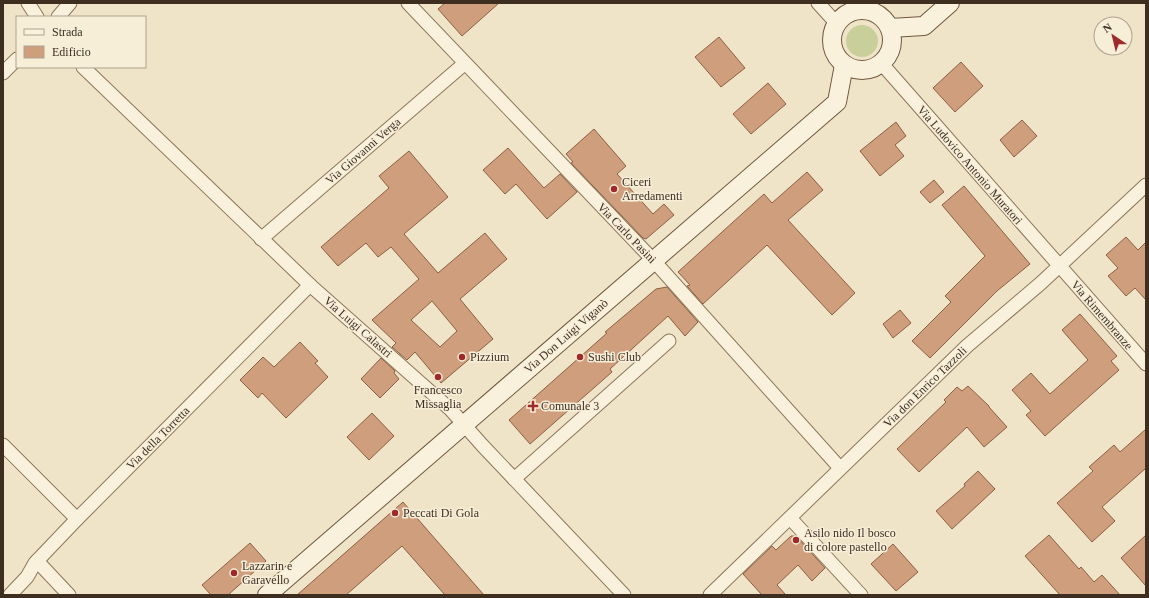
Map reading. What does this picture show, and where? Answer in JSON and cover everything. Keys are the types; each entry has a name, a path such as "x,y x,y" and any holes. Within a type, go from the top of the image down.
{"street":[{"path":"28,3 35,16"},
{"path":"59,16 70,3"},
{"name":"Via Carlo Pasini","path":"408,3 464,64 654,260 840,468"},
{"path":"818,3 837,24"},
{"path":"890,28 924,26 950,3"},
{"path":"864,10 871,11 882,17 890,28 892,34 892,47 882,64 876,67 863,71 856,70 844,65 836,55 832,42 832,36 841,19 852,12 864,10"},
{"path":"3,73 16,60"},
{"name":"Via Giovanni Verga","path":"261,239 464,64"},
{"name":"Via Ludovico Antonio Muratori","path":"882,64 1059,266"},
{"name":"Via Don Luigi Viganò","path":"267,595 837,102 844,65"},
{"name":"Via Luigi Calastri","path":"84,68 310,285 451,410 482,445 624,595"},
{"name":"Via don Enrico Tazzoli","path":"710,595 967,346 1059,266 1146,185"},
{"name":"Via Rimembranze","path":"1059,266 1146,364"},
{"name":"Via della Torretta","path":"10,595 27,577 37,561 77,519 310,285"},
{"path":"514,479 669,340"},
{"path":"3,445 77,519"},
{"path":"790,518 861,595"},
{"path":"37,561 69,595"}],"green space":[{"path":"859,25 865,25 875,32 878,41 877,47 871,54 865,57 859,57 849,50 846,44 846,38 853,28"}],"building":[{"path":"445,3 499,3 462,36 438,9"},
{"path":"719,37 745,68 721,87 695,57"},
{"path":"961,62 983,86 955,112 933,88"},
{"path":"768,83 786,104 751,134 733,114"},
{"path":"1022,120 1037,136 1014,157 1000,140"},
{"path":"896,122 906,136 895,145 904,156 880,176 860,151"},
{"name":"Ciceri Arredamenti","path":"594,129 626,166 617,174 653,214 664,204 674,215 646,239 643,238 571,163 573,162 566,154"},
{"path":"508,148 544,188 560,174 577,192 547,219 516,184 505,194 483,170"},
{"path":"409,151 448,197 404,234 438,273 485,233 507,259 460,299 493,339 441,383 415,352 407,360 392,347 396,343 372,320 419,279 391,247 378,257 366,243 338,266 321,247 389,188 379,176","holes":["432,301 457,331 440,347 411,320"]},
{"path":"807,172 823,190 788,220 855,293 832,315 767,245 703,304 687,286 690,285 678,272 764,194 772,203"},
{"path":"934,180 944,192 930,203 920,192"},
{"path":"964,186 1030,264 997,291 930,358 912,341 951,302 945,296 985,256 942,205"},
{"path":"1126,237 1138,250 1146,242 1146,300 1135,288 1126,296 1108,276 1118,268 1106,255"},
{"path":"667,287 698,322 685,336 668,316 610,369 612,372 530,444 509,420 607,333 605,332 656,289"},
{"path":"900,310 911,323 893,338 883,324"},
{"path":"1080,314 1117,356 1111,361 1119,370 1045,436 1026,415 1031,411 1012,390 1031,373 1050,394 1088,360 1062,330"},
{"path":"300,342 318,361 315,363 328,377 286,418 262,393 258,398 240,380 263,357 274,367"},
{"path":"381,358 395,371 394,373 399,379 380,398 361,379"},
{"path":"968,386 989,406 1007,427 984,447 967,427 919,472 897,449 946,402 944,400 957,387 962,391"},
{"path":"372,413 394,436 369,460 347,437"},
{"path":"1146,429 1146,468 1102,507 1115,521 1092,542 1057,503 1093,471 1089,467 1114,445 1120,452"},
{"path":"978,471 995,489 952,529 936,511 965,486 964,484"},
{"path":"403,502 484,595 445,595 402,546 346,595 297,595"},
{"path":"1049,535 1079,569 1081,567 1094,582 1102,575 1120,595 1060,595 1025,556"},
{"path":"1146,535 1146,586 1121,558"},
{"path":"791,536 796,536 825,568 812,581 798,565 777,585 786,595 762,595 743,574 772,546 776,550"},
{"name":"Lazzarin e Garavello","path":"250,543 266,561 228,595 211,595 202,585"},
{"path":"893,544 918,572 896,591 871,564"}],"place":[{"name":"Ciceri Arredamenti","path":"614,189"},
{"name":"Pizzium","path":"462,357"},
{"name":"Sushi Club","path":"580,357"},
{"name":"Francesco Missaglia","path":"438,377"},
{"name":"Comunale 3","path":"533,406"},
{"name":"Peccati Di Gola","path":"395,513"},
{"name":"Asilo nido Il bosco di colore pastello","path":"796,540"},
{"name":"Lazzarin e Garavello","path":"234,573"}]}
